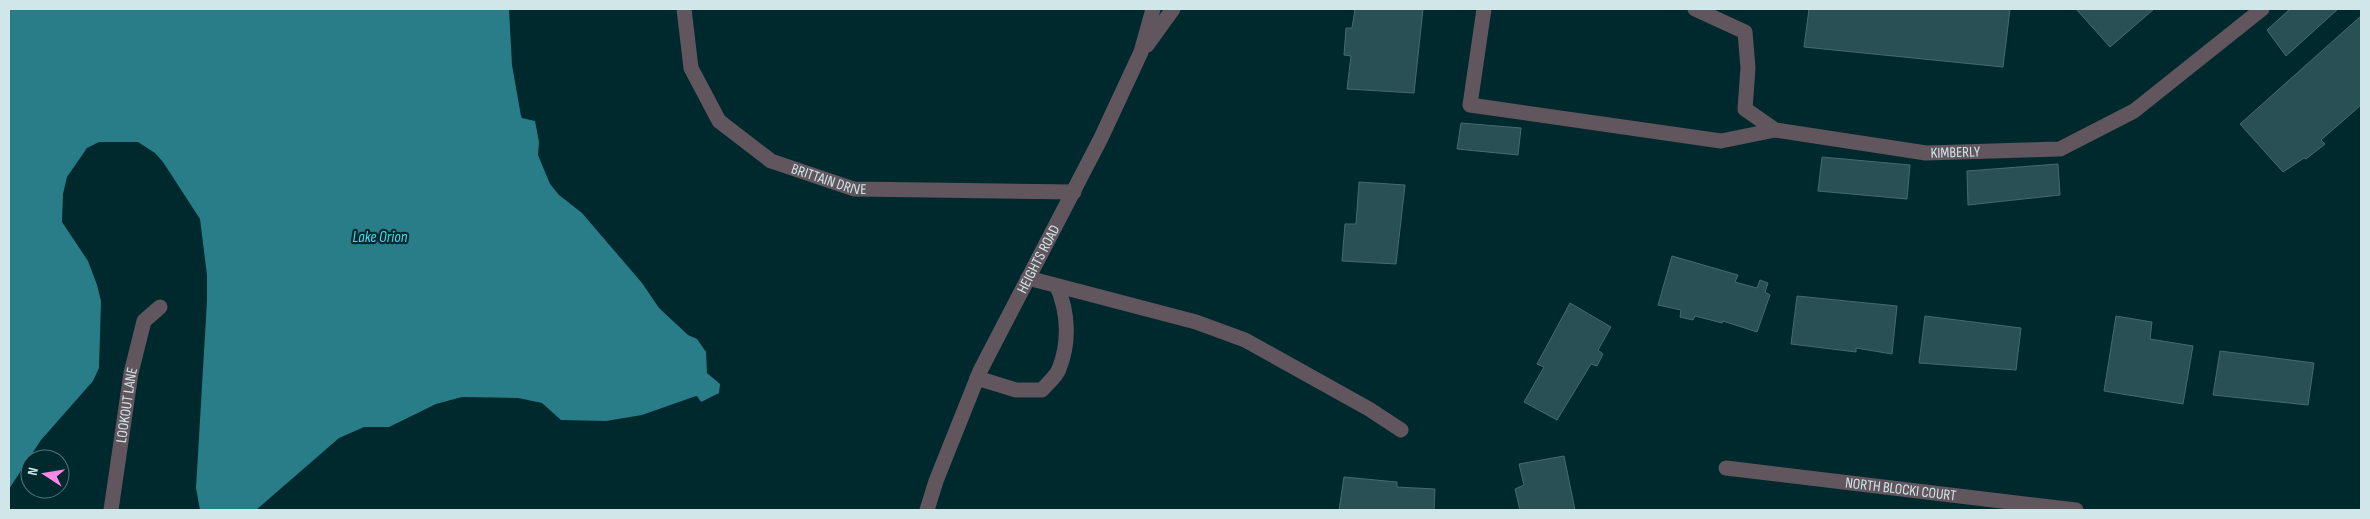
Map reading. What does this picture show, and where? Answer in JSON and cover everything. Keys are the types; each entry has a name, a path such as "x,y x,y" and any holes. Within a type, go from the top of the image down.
{"street":[{"name":"BRITTAIN DRIVE","path":"684,9 691,68 719,121 771,161 854,189 1074,192"},
{"name":"HEIGHTS ROAD","path":"926,510 977,378 1074,192 1142,52 1154,9"},
{"path":"1142,52 1173,9"},
{"path":"1484,9 1470,104 1721,141 1775,130"},
{"name":"KIMBERLY","path":"1695,9 1745,32 1748,68 1745,109 1775,130 1926,153 2060,149 2134,112 2262,9"},
{"path":"1028,278 1196,322 1245,340 1369,409 1401,430"},
{"path":"977,378 1016,390 1042,390 1059,371 1067,332 1065,304 1057,286"},
{"name":"LOOKOUT LANE","path":"112,510 132,373 144,321 160,307"},
{"name":"NORTH BLOCKI COURT","path":"1726,468 2076,510"}],"water":[{"name":"Lake Orion","path":"9,9 509,9 512,65 521,116 522,118 535,121 539,142 538,155 550,184 559,195 582,213 642,283 659,308 688,335 697,339 706,352 707,373 720,384 719,393 701,402 697,396 642,415 606,421 561,420 542,403 518,398 462,397 436,404 389,427 364,427 339,438 256,510 200,510 196,488 207,275 200,219 163,162 155,153 138,142 99,142 87,148 67,177 63,194 62,222 88,261 97,285 101,301 99,368 93,381 35,449 20,449 20,472 9,489"}],"building":[{"path":"1355,9 1423,9 1414,93 1347,89 1351,56 1344,55 1346,28 1352,28"},
{"path":"1809,9 2010,9 2003,67 1804,47"},
{"path":"2076,9 2154,9 2110,47"},
{"path":"2290,9 2338,9 2286,56 2267,30"},
{"path":"2361,16 2361,105 2321,140 2325,144 2306,159 2304,158 2283,172 2240,124"},
{"path":"1461,123 1521,128 1518,155 1457,149"},
{"path":"1822,157 1910,165 1907,199 1818,191"},
{"path":"2058,164 2060,195 1968,205 1967,171"},
{"path":"1359,182 1405,185 1396,264 1342,261 1345,224 1356,224"},
{"path":"1672,256 1738,275 1735,282 1757,288 1760,280 1768,283 1765,292 1770,295 1757,332 1723,321 1722,323 1695,316 1693,320 1680,317 1681,310 1658,305"},
{"path":"1797,296 1897,306 1892,354 1856,348 1856,352 1791,344"},
{"path":"1570,303 1611,327 1598,350 1603,354 1597,366 1591,364 1557,420 1524,402 1544,367 1537,364"},
{"path":"1925,316 2021,328 2016,370 1919,363"},
{"path":"2116,316 2152,322 2150,339 2193,346 2183,404 2104,391"},
{"path":"2220,351 2314,363 2308,405 2213,395"},
{"path":"1564,456 1575,510 1520,510 1515,489 1524,485 1519,464"},
{"path":"1344,477 1397,482 1397,487 1435,489 1434,510 1339,510"}]}
